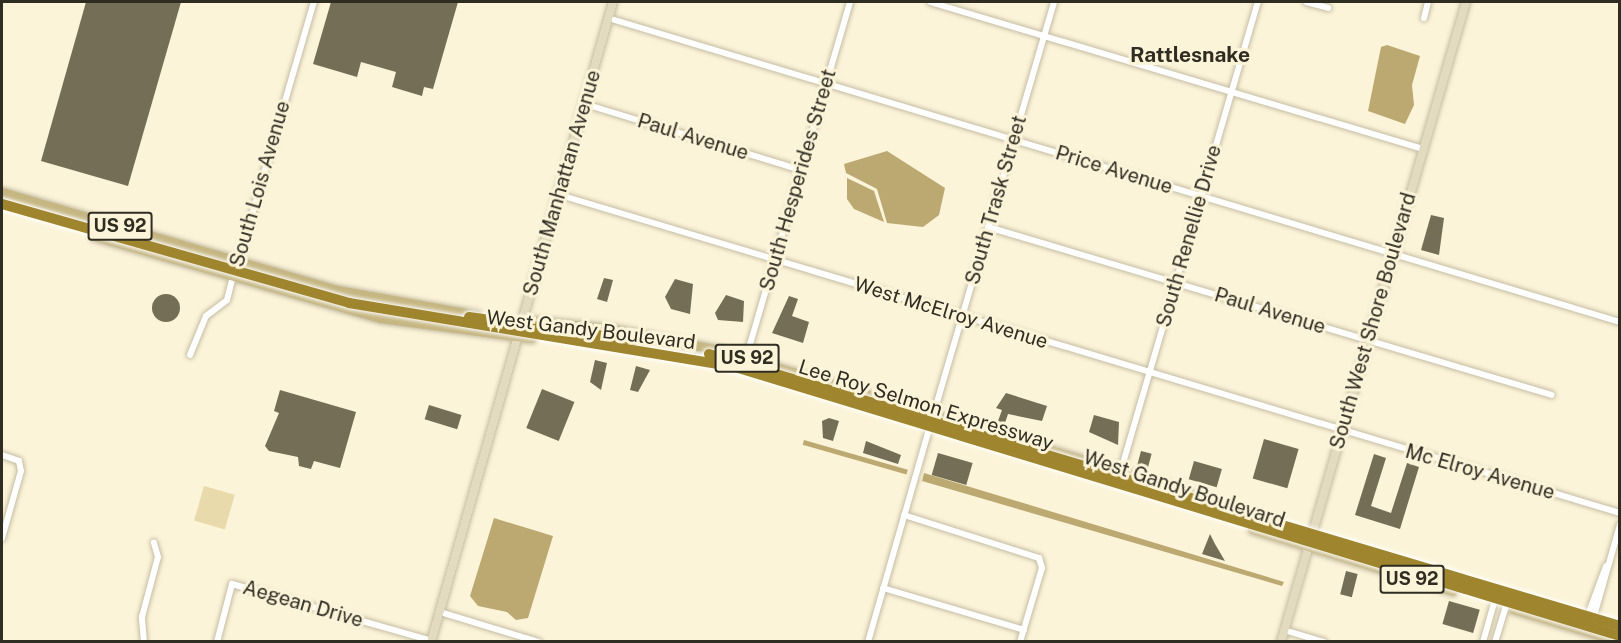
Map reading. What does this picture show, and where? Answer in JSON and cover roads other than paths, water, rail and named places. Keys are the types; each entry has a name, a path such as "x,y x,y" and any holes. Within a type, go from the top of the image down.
{"highway":[{"name":"Lee Roy Selmon Expressway","path":"2,197 350,296 737,360 1620,625"},
{"name":"Lee Roy Selmon Expressway","path":"2,206 340,301 735,367 1618,639"}],"main road":[{"name":"West Gandy Boulevard","path":"2,192 324,286 412,306 702,346 1121,470 1312,534 1620,625"},
{"path":"2,197 30,200"},
{"name":"West Gandy Boulevard","path":"2,206 48,222 233,276 337,306 411,324 707,364 1030,459 1308,548 1506,606 1571,628 1618,639"},
{"path":"48,222 216,267 238,261"},
{"path":"233,276 260,271 324,286"},
{"path":"337,306 497,330 524,320"},
{"path":"519,337 546,328 702,346"},
{"path":"707,364 723,358 791,378 819,380"},
{"path":"854,407 917,422 934,414"},
{"path":"929,430 940,422 1027,442"},
{"path":"1030,459 1103,478 1121,470"},
{"path":"1117,486 1148,479"},
{"path":"1571,628 1591,615"}],"street":[{"name":"South Lois Avenue","path":"190,356 206,316 227,300 314,2"},
{"name":"South Manhattan Avenue","path":"431,641 560,195 613,2"},
{"name":"South Hesperides Street","path":"746,358 850,2"},
{"path":"930,2 1423,149"},
{"name":"South Trask Street","path":"868,642 1054,2"},
{"name":"South Renellie Drive","path":"1121,470 1258,2"},
{"path":"1306,2 1328,8"},
{"path":"1424,18 1426,2"},
{"name":"South West Shore Boulevard","path":"1281,642 1466,2"},
{"name":"Price Avenue","path":"608,18 1620,322"},
{"name":"Paul Avenue","path":"585,104 801,170"},
{"name":"West McElroy Avenue","path":"560,195 1341,430"},
{"name":"Paul Avenue","path":"988,227 1552,395"},
{"name":"Mc Elroy Avenue","path":"1341,430 1620,513"},
{"path":"2,455 19,460 21,471 2,538"},
{"path":"904,515 1031,551 1039,558 1042,568 1020,642"},
{"path":"1591,615 1620,525"},
{"path":"144,642 142,617 158,557 154,543"},
{"name":"Aegean Drive","path":"217,642 232,584 431,641"},
{"path":"883,588 1024,630"},
{"path":"1483,642 1494,603"},
{"path":"1495,642 1506,606"},
{"path":"440,612 539,642"},
{"path":"1284,630 1301,638 1324,642"}],"district":[{"name":"Rattlesnake","path":"1190,55"}]}
